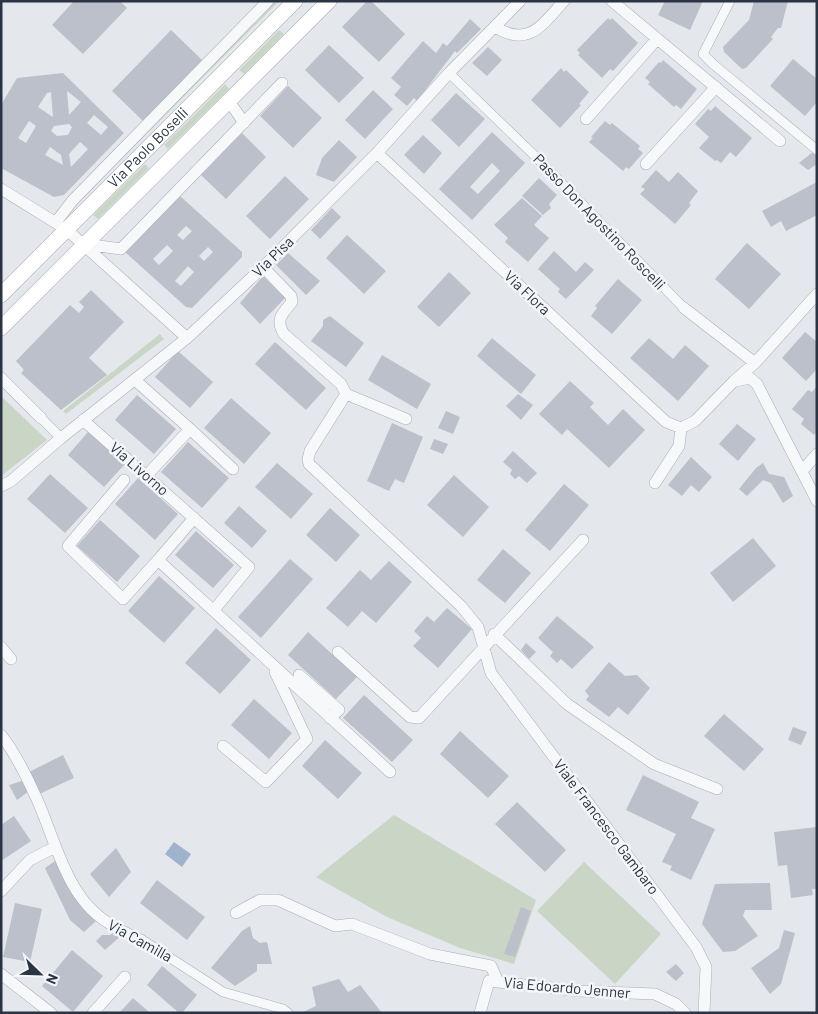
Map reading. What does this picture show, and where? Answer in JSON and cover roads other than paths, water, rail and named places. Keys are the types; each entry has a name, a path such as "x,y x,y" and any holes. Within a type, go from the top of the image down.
{"main road":[{"name":"Via Paolo Boselli","path":"1,295 61,226 295,1"},
{"name":"Via Paolo Boselli","path":"1,328 329,1"}],"street":[{"name":"Via Paolo Boselli","path":"61,226 73,200 268,1"},
{"name":"Via Pisa","path":"1,486 11,481 83,420 187,338 263,267 377,153 449,73 520,1"},
{"path":"495,27 521,37 535,32 564,1"},
{"path":"612,1 780,141"},
{"path":"730,1 703,54 712,64 817,150"},
{"path":"586,119 658,39"},
{"name":"Passo Don Agostino Roscelli","path":"449,73 536,157 684,308 755,363"},
{"path":"85,244 121,249 282,83"},
{"path":"646,164 716,87"},
{"path":"230,101 244,123"},
{"name":"Via Flora","path":"377,153 666,422 681,428"},
{"path":"1,189 61,226 85,244 187,338"},
{"path":"263,267 291,296 292,302 279,317 279,326 284,334 342,384 346,394 406,419"},
{"path":"655,483 679,446 681,428 695,421 734,381 755,363 817,294"},
{"path":"1,378 61,438"},
{"path":"734,381 750,378 757,384 817,501"},
{"path":"135,380 233,469"},
{"name":"Viale Francesco Gambaro","path":"346,394 310,451 309,464 461,606 478,627 482,647 491,673 696,947 706,967 704,1013"},
{"name":"Via Livorno","path":"83,420 249,567 214,610"},
{"path":"147,475 190,429"},
{"path":"802,471 817,454"},
{"name":"Via Livorno","path":"124,480 68,546 123,599 194,518"},
{"path":"338,652 410,716 419,718 482,647 583,540"},
{"path":"158,560 390,772"},
{"path":"494,634 567,704 654,764 717,789"},
{"path":"1,647 11,659"},
{"path":"223,746 266,782 307,739 272,666"},
{"path":"299,675 339,710 330,718"},
{"name":"Via Camilla","path":"1,735 36,796 55,847 81,897 96,916 141,939 223,992 283,1009 288,1013"},
{"path":"1,890 30,860 55,847"},
{"path":"236,913 260,900 278,900 335,926 352,924 430,954 490,966 498,982"},
{"path":"1,974 51,1013"},
{"path":"93,1013 125,977"},
{"name":"Via Edoardo Jenner","path":"480,1013 489,981 580,991 655,994 676,1004 685,1013"}],"water":[{"path":"174,842 191,854 182,867 165,854"}]}
